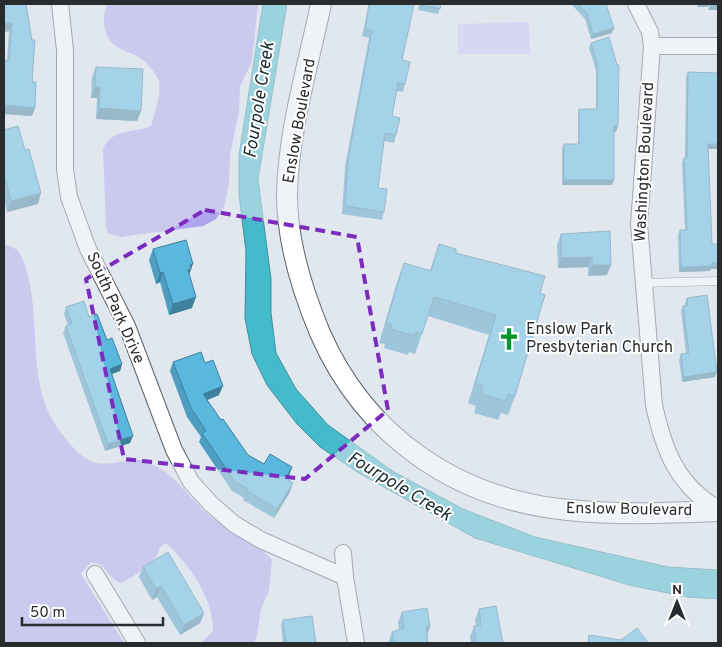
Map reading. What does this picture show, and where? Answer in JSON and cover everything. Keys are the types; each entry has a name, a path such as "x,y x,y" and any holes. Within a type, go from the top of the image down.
{"street":[{"name":"South Park Drive","path":"60,4 65,50 65,169 69,197 88,248 127,326 174,450 191,482 211,504 234,524 261,540 345,577"},
{"name":"Enslow Boulevard","path":"321,4 290,162 287,196 289,229 296,260 314,318 335,362 368,412 397,440 425,461 455,479 492,494 567,510 652,513 718,510"},
{"name":"Washington Boulevard","path":"636,4 650,32 652,46 639,224 642,283 654,405 664,442 673,464 685,484 700,498 718,510"},
{"path":"652,46 718,46"},
{"path":"343,553 356,643"},
{"path":"95,574 112,599 137,643"}],"lane":[{"path":"642,283 718,281"}],"highlighted area":[{"path":"205,210 357,237 388,410 305,479 124,459 86,279"}],"shaded area":[{"path":"108,4 258,4 252,61 240,87 239,111 230,155 229,184 224,207 216,219 203,226 120,237 108,233 106,227 103,148 108,141 119,134 151,126 157,104 159,81 144,61 116,46 108,38 104,26 104,14"},
{"path":"529,22 530,54 458,54 458,24"},
{"path":"4,244 18,250 27,271 32,294 37,365 41,389 48,411 70,444 83,457 93,462 104,464 138,460 165,471 211,517 251,542 272,560 269,590 261,609 254,643 201,643 213,631 212,619 205,595 183,561 166,543 160,547 155,559 150,564 121,583 111,577 100,564 96,563 90,563 81,574 124,643 4,643"}],"water":[{"name":"Fourpole Creek","path":"263,4 287,4 258,179 271,279 271,313 276,353 296,389 328,425 394,472 463,509 535,537 668,567 718,570 718,599 687,597 629,585 475,538 359,473 320,447 297,424 267,385 252,354 245,318 246,251 239,195 239,155"}],"building":[{"path":"4,4 26,4 32,40 35,40 32,82 36,82 35,108 4,105 4,60 9,61 12,23 4,24"},
{"path":"369,4 414,5 402,60 410,62 405,84 398,83 392,116 400,118 396,135 385,133 378,188 387,189 384,212 345,206 348,160 372,30 365,29"},
{"path":"420,4 441,4 440,9"},
{"path":"578,4 606,4 614,28 593,34 587,13"},
{"path":"609,37 617,65 619,65 618,126 614,126 614,180 564,180 564,144 579,144 579,109 597,109 597,64 591,43"},
{"path":"96,67 143,69 141,111 99,108 100,88 95,87"},
{"path":"688,72 718,73 718,144 708,144 712,244 718,244 718,263 712,263 712,266 681,267 680,230 687,230 684,158 687,158"},
{"path":"18,126 25,150 29,149 41,193 11,201 4,175 4,130"},
{"path":"610,231 611,265 592,265 592,257 561,258 561,234"},
{"path":"186,240 193,264 190,265 191,269 188,270 196,297 173,304 163,272 160,273 153,249"},
{"name":"Enslow Park Presbyterian Church","path":"439,244 456,249 456,253 545,276 540,293 545,295 515,396 508,394 505,401 481,394 483,386 475,384 496,315 434,297 422,334 416,332 415,336 391,329 392,325 386,323 404,263 431,271"},
{"path":"707,295 717,372 684,377 681,354 689,353 683,306 688,305 687,298"},
{"path":"84,301 89,317 97,314 107,340 112,338 122,364 110,369 133,436 108,444 66,326 72,323 66,307"},
{"path":"201,352 205,363 213,360 223,386 203,394 248,455 264,464 270,454 292,467 286,478 293,483 277,509 235,482 202,433 206,431 191,408 173,362"},
{"path":"168,552 204,613 184,625 161,586 156,589 143,567"},
{"path":"496,606 503,643 476,643 474,626 481,625 479,609"},
{"path":"427,608 430,626 426,627 428,643 394,643 392,632 404,628 402,612"},
{"path":"312,616 316,643 286,643 283,620"},
{"path":"637,628 648,643 588,643 589,635 621,640"}],"place":[{"name":"Enslow Park Presbyterian Church","path":"509,339"}]}
